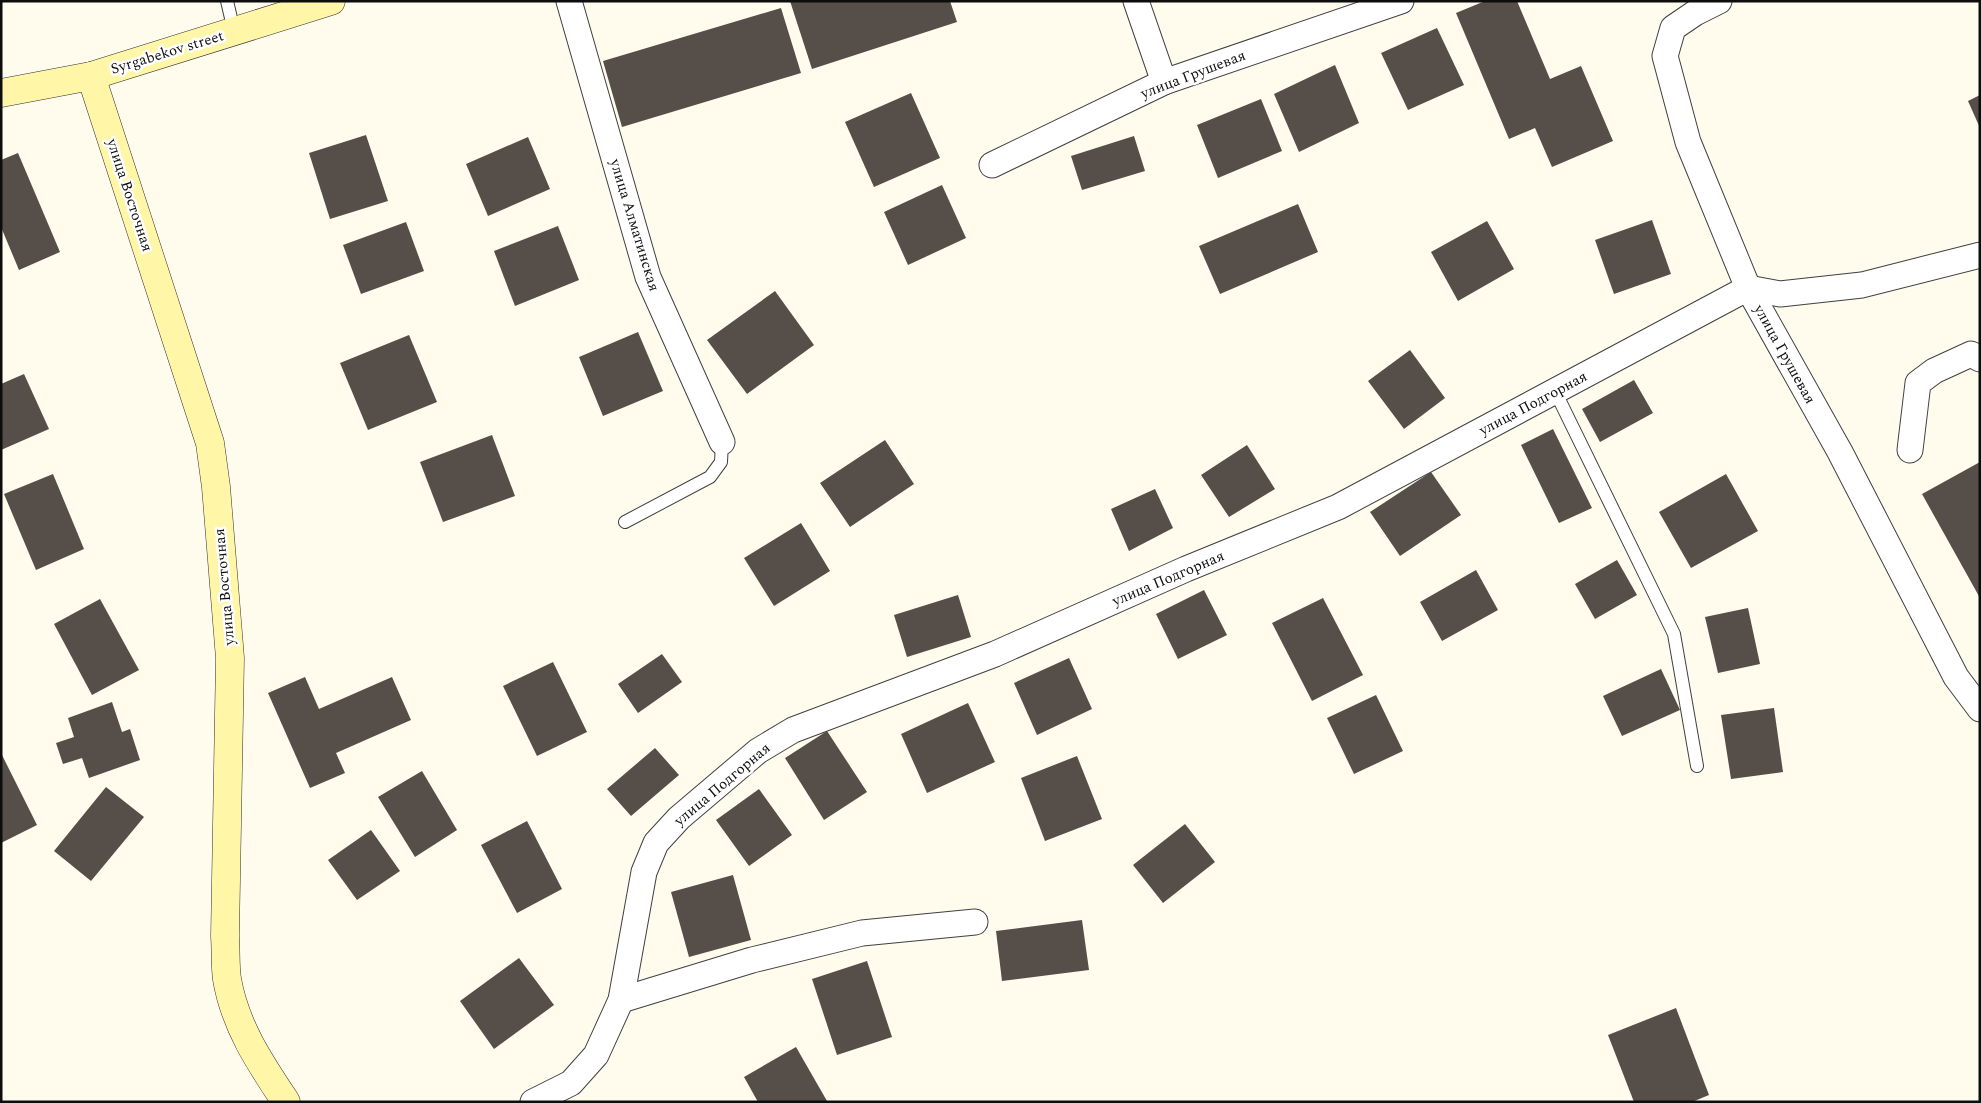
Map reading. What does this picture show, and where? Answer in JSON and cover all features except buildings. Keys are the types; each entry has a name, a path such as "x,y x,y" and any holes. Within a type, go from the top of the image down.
{"street":[{"name":"Syrgabekov street","path":"1,93 90,76 331,1"},
{"name":"улица Алматинская","path":"569,1 648,277 722,442"},
{"path":"1136,1 1164,82"},
{"name":"улица Грушевая","path":"992,165 1164,82 1401,1"},
{"name":"улица Грушевая","path":"1719,1 1695,13 1673,28 1665,56 1688,142 1748,288 1840,452 1956,677 1980,710"},
{"name":"улица Восточная","path":"90,76 210,443 216,487 230,658 225,936 227,979 237,1018 255,1055 286,1102"},
{"path":"1748,288 1780,294 1862,285 1980,254"},
{"name":"улица Подгорная","path":"533,1102 571,1083 596,1055 621,1000 644,872 656,843 679,818 758,751 793,730 995,654 1186,569 1338,507 1748,288"},
{"path":"1910,450 1918,383 1954,361 1970,354 1980,359"},
{"path":"621,1000 752,960 862,933 975,922"}],"lane":[{"path":"227,1 234,31"},
{"path":"1555,391 1674,634 1697,766"},
{"path":"625,522 710,477 722,462 722,442"}]}
